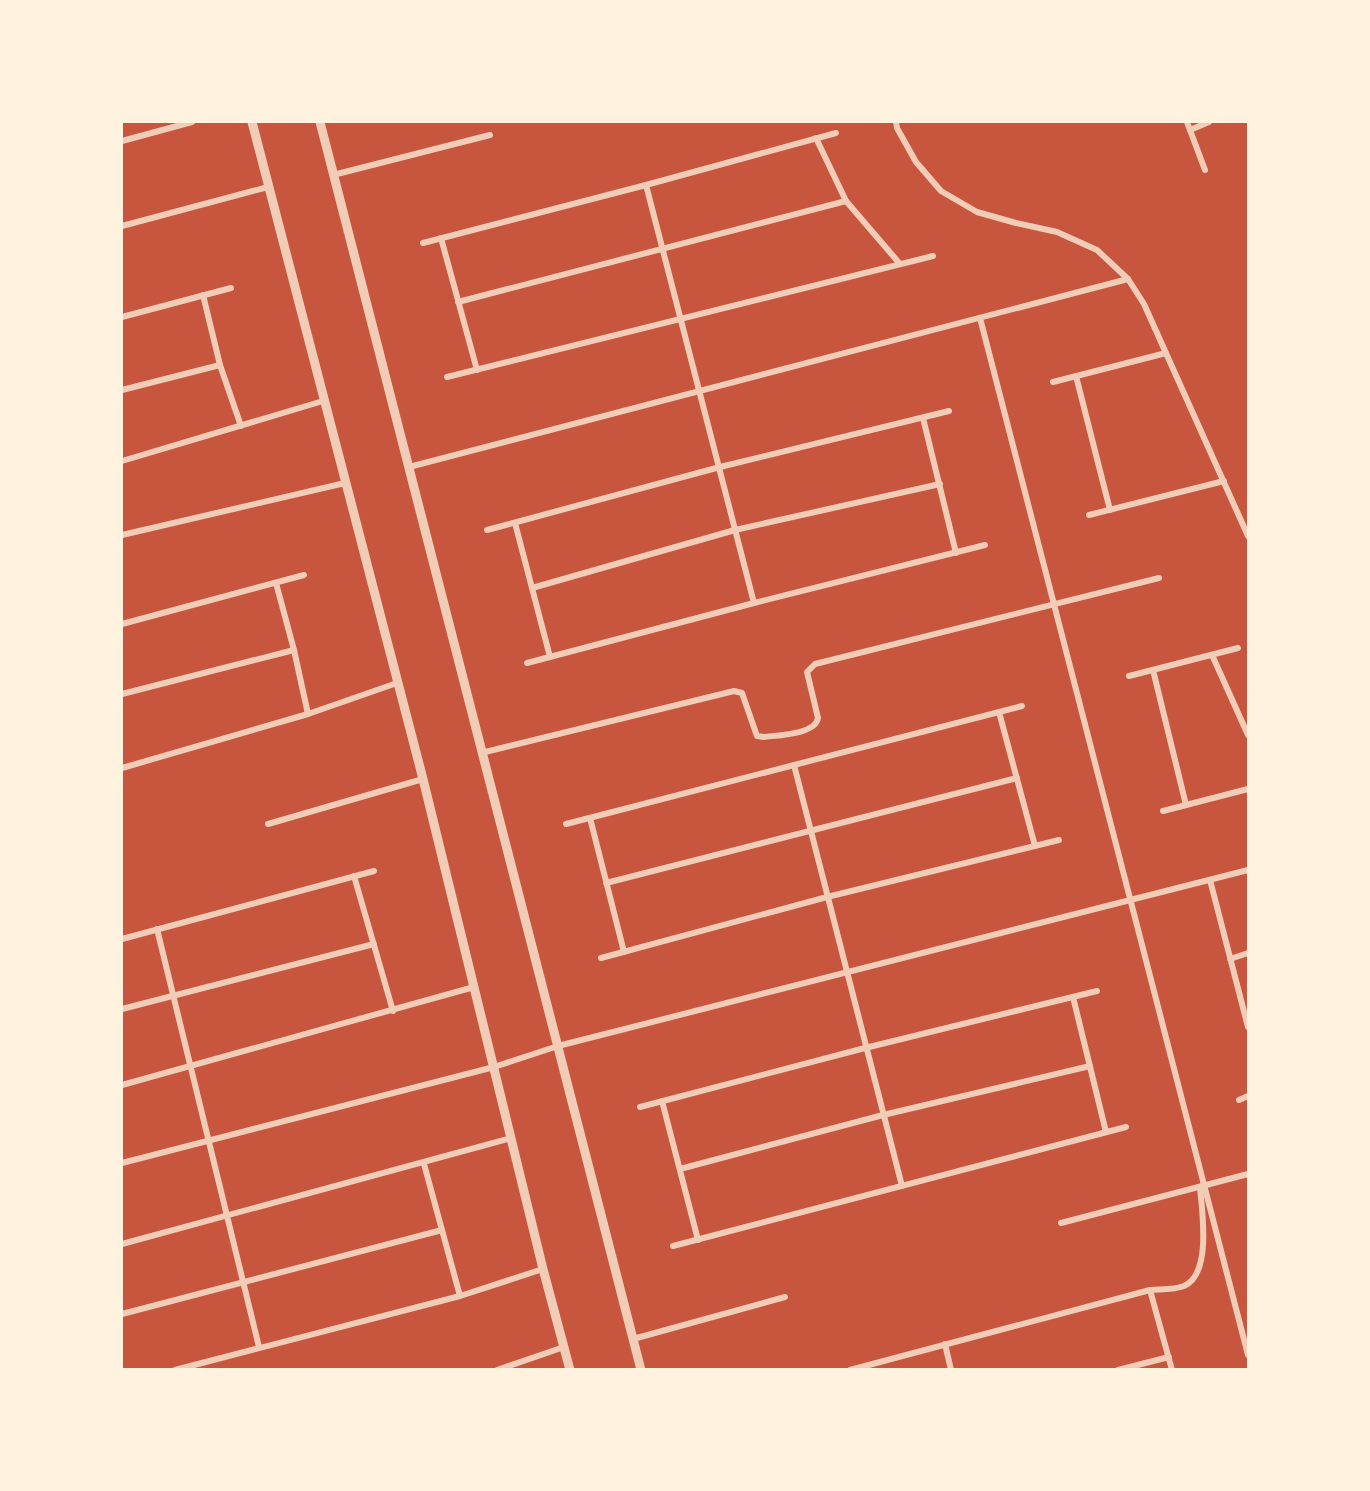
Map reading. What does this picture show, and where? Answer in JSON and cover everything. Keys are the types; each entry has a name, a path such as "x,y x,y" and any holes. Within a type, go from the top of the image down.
{"street":[{"path":"159,122 161,129"},
{"path":"122,141 192,122"},
{"path":"252,122 423,779 543,1269 570,1370"},
{"path":"320,122 641,1370"},
{"path":"896,122 916,162 941,191 977,212 1057,232 1097,250 1128,279 1144,304 1248,536"},
{"path":"1187,122 1205,170"},
{"path":"1190,130 1209,122"},
{"path":"423,243 836,133"},
{"path":"333,174 490,135"},
{"path":"816,138 846,201 900,264"},
{"path":"646,185 754,603"},
{"path":"122,226 268,188"},
{"path":"458,302 846,201"},
{"path":"441,238 477,370"},
{"path":"447,377 933,256"},
{"path":"409,467 1128,279"},
{"path":"122,317 231,288"},
{"path":"203,295 220,365 241,426"},
{"path":"980,318 1202,1186 1248,1355"},
{"path":"1053,382 1166,353"},
{"path":"122,390 220,365"},
{"path":"1076,376 1110,510"},
{"path":"122,461 324,401"},
{"path":"487,530 720,467 949,411"},
{"path":"923,418 956,553"},
{"path":"1089,515 1224,481"},
{"path":"122,535 345,483"},
{"path":"532,588 735,530 940,484"},
{"path":"515,522 550,657"},
{"path":"527,663 985,545"},
{"path":"122,624 304,575"},
{"path":"481,753 734,691 742,693 757,736 764,737 811,729 817,724 818,718 807,672 815,664 1159,578"},
{"path":"276,583 308,714"},
{"path":"1129,676 1238,648"},
{"path":"122,694 294,650"},
{"path":"1212,655 1248,735"},
{"path":"1152,670 1186,805"},
{"path":"122,768 308,714 398,684"},
{"path":"566,824 1022,706"},
{"path":"999,712 1035,846"},
{"path":"794,765 902,1186"},
{"path":"606,883 1017,778"},
{"path":"268,824 423,779"},
{"path":"1163,811 1248,789"},
{"path":"590,818 624,952"},
{"path":"601,958 827,897 1059,840"},
{"path":"122,1163 494,1067 558,1046 1248,870"},
{"path":"122,939 374,871"},
{"path":"354,876 393,1011"},
{"path":"1210,880 1248,1026"},
{"path":"158,929 259,1347"},
{"path":"122,1010 374,944"},
{"path":"1230,958 1248,954"},
{"path":"122,1085 474,987"},
{"path":"640,1107 1097,991"},
{"path":"1073,997 1106,1132"},
{"path":"680,1168 883,1115 1090,1066"},
{"path":"1239,1100 1248,1096"},
{"path":"662,1101 698,1240"},
{"path":"673,1246 1126,1127"},
{"path":"122,1244 424,1164 511,1138"},
{"path":"424,1164 460,1296"},
{"path":"1062,1223 1248,1174"},
{"path":"850,1370 1150,1290 1184,1286 1198,1269 1202,1249 1202,1186"},
{"path":"122,1314 442,1230"},
{"path":"175,1370 460,1296 543,1269"},
{"path":"1150,1290 1172,1370"},
{"path":"633,1339 785,1297"},
{"path":"945,1344 951,1370"},
{"path":"497,1370 564,1347"},
{"path":"1118,1370 1169,1358"}]}
